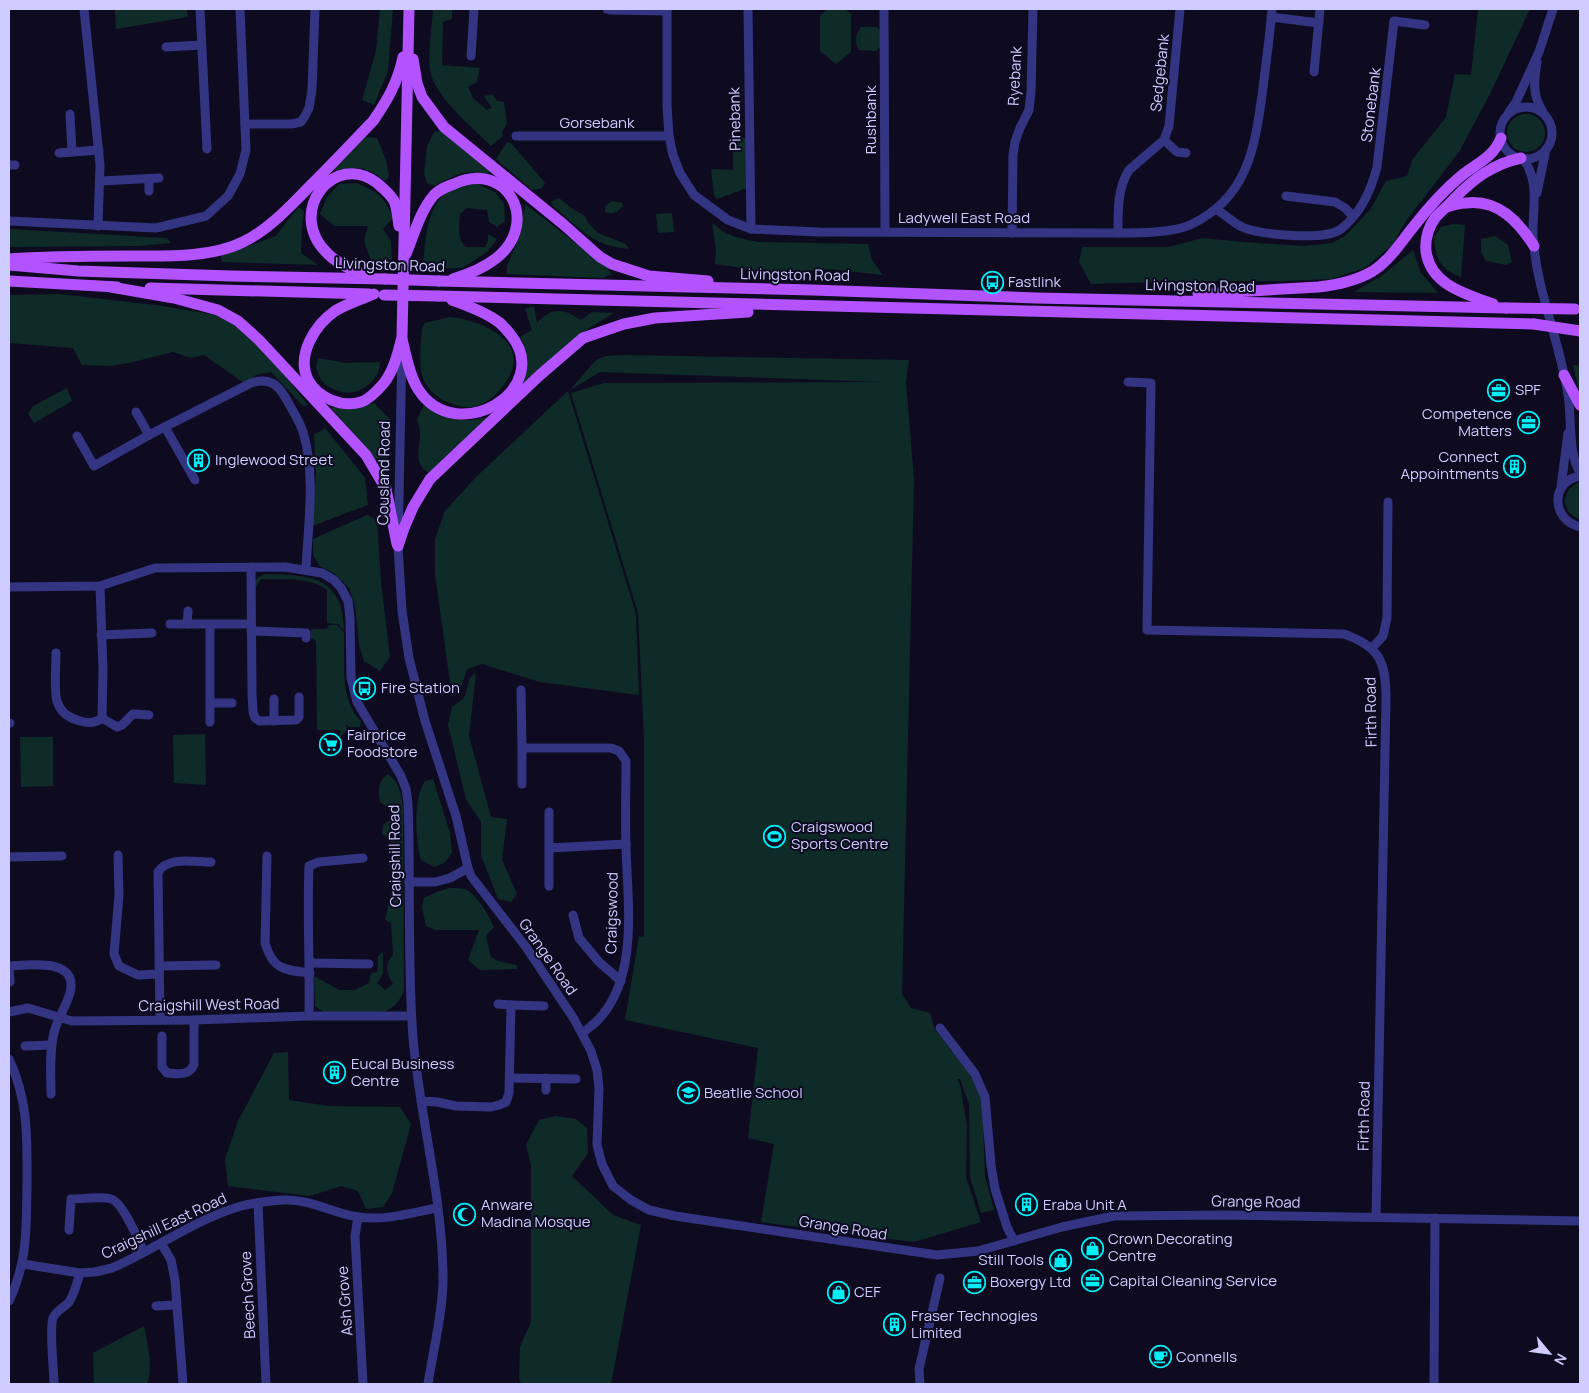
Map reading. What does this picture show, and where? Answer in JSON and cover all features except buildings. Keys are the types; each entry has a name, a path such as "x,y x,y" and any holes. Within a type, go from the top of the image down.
{"main road":[{"path":"9,260 45,256 158,256 202,253 226,249 242,243 255,235 274,222 294,202 360,135 384,105 394,87 402,60 408,13"},
{"path":"408,13 413,66 417,83 422,97 444,127 570,230 600,258 612,264 650,276 784,290"},
{"name":"Cousland Road","path":"402,337 408,13"},
{"path":"1111,299 1318,287 1359,278 1374,270 1386,260 1429,207 1462,176 1490,156 1498,146 1501,138"},
{"path":"1504,308 1459,292 1439,278 1429,265 1426,237 1435,218 1469,185 1505,161 1521,158"},
{"path":"380,279 342,265 328,254 313,232 310,213 312,204 317,194 332,179 347,174 359,175 371,179 389,194 395,202 403,260"},
{"path":"403,260 428,203 441,189 462,180 479,177 498,183 510,195 517,209 515,228 507,248 482,268 443,281"},
{"path":"1447,207 1466,202 1495,207 1509,216 1524,230 1534,246"},
{"name":"Livingston Road","path":"9,265 221,276 1036,298 1578,309"},
{"name":"Livingston Road","path":"9,280 111,287 1510,323 1580,327"},
{"path":"111,287 188,302 218,310 238,321 259,340 366,455 386,489 398,546"},
{"path":"379,294 336,311 321,324 312,337 306,351 305,367 308,380 331,401 346,404 362,402 376,392 385,382 402,337"},
{"path":"402,337 413,378 419,390 428,401 440,408 454,414 474,414 487,410 510,394 518,380 521,366 521,352 514,340 501,323 480,311 441,296"},
{"path":"398,546 413,507 430,479 540,375 583,338 624,324 655,318 801,306"},
{"path":"1564,375 1580,406"}],"street":[{"path":"84,9 99,150 101,181 98,226"},
{"path":"200,9 201,45 210,131 207,149"},
{"path":"9,221 156,228 206,216 228,196 240,174 246,150 240,9"},
{"path":"245,124 291,124 301,122 305,116 309,108 312,90 315,9"},
{"path":"471,56 474,9"},
{"path":"607,9 667,10"},
{"name":"Pinebank","path":"748,9 751,229"},
{"name":"Rushbank","path":"884,9 885,231"},
{"name":"Ryebank","path":"1012,233 1014,148 1020,128 1029,110 1033,9"},
{"name":"Sedgebank","path":"1164,140 1169,126 1180,9"},
{"path":"1314,72 1320,9"},
{"path":"1553,9 1539,52 1516,102 1500,131 1501,138 1508,151 1521,158 1530,168 1534,181 1534,246 1539,280 1564,375 1574,457 1580,474 1570,480 1561,490"},
{"name":"Ladywell East Road","path":"667,10 667,105 669,136 677,164 694,195 728,220 751,229 819,232 1012,233 1154,232 1188,226 1216,209 1228,199 1248,167 1258,129 1272,13"},
{"path":"1272,13 1319,23"},
{"name":"Stonebank","path":"1216,209 1242,227 1252,230 1290,235 1321,236 1340,230 1364,203 1372,187 1377,167 1394,22 1425,25"},
{"path":"166,47 201,45"},
{"path":"1534,206 1546,149 1552,139 1550,122 1539,106 1534,92 1534,79 1539,52"},
{"path":"1506,118 1518,108 1525,107 1532,108 1546,116"},
{"path":"70,114 72,152"},
{"name":"Gorsebank","path":"522,139 669,136"},
{"path":"1118,233 1120,190 1130,170 1164,140 1177,152 1186,153"},
{"path":"1521,158 1536,157 1546,149"},
{"path":"59,153 99,150"},
{"path":"101,181 159,178"},
{"path":"149,179 149,191"},
{"path":"1286,196 1335,202 1353,216"},
{"name":"Cousland Road","path":"402,337 398,546 402,611 409,658 425,721 456,816 468,868"},
{"path":"77,436 94,466 149,435 251,383 260,380 277,385 282,391 302,431 310,465 306,569"},
{"path":"1128,382 1151,383 1147,630 1344,634 1359,639 1372,648 1382,636 1387,618 1388,502"},
{"path":"136,412 149,435"},
{"path":"1570,419 1558,504 1562,515 1569,522 1580,526"},
{"path":"165,427 195,480"},
{"path":"251,567 252,712 259,721 296,720 299,717 299,697"},
{"name":"Craigshill Road","path":"9,587 100,586 155,568 285,567 322,573 334,580 341,588 348,601 351,678 357,702 401,776 406,788 409,817 411,1016 437,1208"},
{"path":"100,586 103,670 102,718"},
{"path":"187,624 188,611"},
{"path":"170,624 210,625 306,633 306,638"},
{"path":"210,625 210,722"},
{"path":"101,635 152,633"},
{"name":"Firth Road","path":"1372,648 1384,669 1386,700 1376,1217"},
{"path":"56,653 56,700 63,712 70,718 85,722 98,721 102,718"},
{"path":"521,690 522,784"},
{"path":"274,699 274,721"},
{"path":"210,702 232,703"},
{"path":"102,718 117,727 122,725 133,714 149,714"},
{"name":"Craigswood","path":"522,748 611,748 619,751 626,761 627,952 621,982 609,1006 598,1020 583,1033"},
{"path":"549,812 549,886"},
{"path":"549,848 626,844"},
{"path":"118,854 119,895 114,954 119,966 138,975 159,970 216,965"},
{"path":"9,857 62,856"},
{"path":"267,856 265,943 268,953 274,963 281,968 310,973"},
{"path":"309,1016 310,963 307,902 309,866 319,862 363,858"},
{"path":"160,1020 158,872 162,866 172,862 211,862"},
{"path":"409,882 435,882 450,878 468,868"},
{"name":"Grange Road","path":"468,868 471,876 526,947 583,1033 597,1070 599,1088 597,1145 602,1164 613,1186 631,1200 649,1210 675,1216 937,1255 978,1251 1062,1227 1114,1216 1224,1215 1580,1221"},
{"name":"Craigswood","path":"572,915 579,938 621,982"},
{"path":"310,963 369,964"},
{"path":"10,982 9,967 54,966 63,970 69,978 71,985 70,993 59,1018 51,1045 51,1094"},
{"path":"498,1004 544,1006"},
{"path":"421,1101 456,1106 499,1105 506,1102 510,1078 511,1005"},
{"name":"Craigshill West Road","path":"9,1012 28,1008 72,1021 194,1020 309,1016 411,1016"},
{"path":"162,1036 162,1067 167,1073 183,1074 192,1069 194,1064 194,1020"},
{"path":"940,1028 975,1074 985,1097 990,1165 1002,1212 1014,1241"},
{"path":"25,1046 51,1045"},
{"path":"9,1059 20,1088 27,1130 26,1236 22,1264 16,1286 9,1301"},
{"path":"510,1078 576,1079"},
{"path":"546,1078 546,1090"},
{"path":"69,1230 71,1199 112,1199 119,1203 124,1210 144,1252"},
{"name":"Craigshill East Road","path":"22,1264 80,1273 112,1268 221,1213 258,1203 287,1200 321,1206 358,1217 391,1216 437,1208"},
{"name":"Beech Grove","path":"258,1203 266,1384"},
{"path":"428,1384 442,1300 443,1280 437,1208"},
{"name":"Ash Grove","path":"358,1217 355,1240 363,1384"},
{"path":"1434,1384 1435,1218"},
{"path":"162,1243 171,1260 175,1280 183,1384"},
{"path":"54,1384 52,1319 68,1302 76,1287 80,1273"},
{"path":"920,1384 919,1369 940,1278"},
{"path":"156,1306 176,1305"}],"green space":[{"path":"115,9 187,9 188,17 116,29"},
{"path":"380,9 393,9 388,71 374,105 362,100 376,51"},
{"path":"433,9 452,9 452,19 443,22 442,65 480,68 477,82 468,87 473,98 487,110 492,108 484,96 492,94 497,101 504,102 507,124 502,131 503,136 491,146 449,104 435,85 430,69"},
{"path":"827,9 845,9 851,14 851,52 836,64 820,51 820,16"},
{"path":"1478,9 1530,9 1490,94 1459,152 1406,221 1392,245 1365,268 1331,279 1091,284 1079,262 1082,247 1169,247 1202,238 1304,246 1332,243 1345,236 1370,210 1386,181 1407,176 1413,159 1446,117 1455,74 1471,75"},
{"path":"861,27 876,27 881,31 881,46 876,51 859,50 856,38"},
{"path":"1526,114 1539,120 1545,133 1539,146 1526,152 1513,146 1507,133 1513,120"},
{"path":"442,130 490,171 488,175 472,172 454,176 434,186 427,183 424,174 427,146 434,132"},
{"path":"365,137 377,138 386,160 389,176 385,181 362,168 336,171 334,168"},
{"path":"733,138 746,138 747,188 717,199 714,195 711,169 733,170"},
{"path":"507,142 511,143 545,183 542,188 532,190 496,159"},
{"path":"356,183 370,189 379,196 390,211 393,218 383,229 391,241 392,264 378,267 372,264 364,241 368,226 334,226 320,214 327,197 339,184"},
{"path":"475,183 495,192 504,204 505,221 497,227 489,222 487,210 467,208 460,214 459,232 461,240 466,247 485,247 488,241 488,234 497,239 487,252 462,268 423,269 429,221 440,199 448,191 459,185"},
{"path":"559,198 584,215 589,224 598,233 626,244 629,249 605,244 592,238 553,206 551,202"},
{"path":"612,201 622,203 623,206 615,212 605,212 605,206"},
{"path":"526,205 607,267 611,274 603,278 507,274 507,266 519,238"},
{"path":"298,207 304,211 301,253 318,265 222,262 221,256 276,236"},
{"path":"672,213 674,232 658,233 656,214"},
{"path":"712,223 725,233 758,242 868,244 872,260 883,275 829,269 775,273 715,264 716,249"},
{"path":"1453,224 1465,225 1461,277 1443,267 1435,245 1434,237 1441,227"},
{"path":"9,229 167,238 171,243 139,246 9,247"},
{"path":"1495,236 1508,245 1512,262 1506,265 1486,261 1481,252 1481,239"},
{"path":"1413,250 1421,273 1438,293 1354,292 1383,275"},
{"path":"59,294 156,305 216,315 238,327 264,349 308,405 303,406 271,372 256,375 244,383 204,355 191,358 173,352 110,366 82,365 73,348 9,343 9,295"},
{"path":"534,306 537,323 548,314 558,311 569,313 581,320 592,312 614,313 586,330 522,386 526,356 520,337 532,330 525,309"},
{"path":"450,317 468,320 496,333 510,346 513,354 512,369 505,384 493,397 480,405 461,406 441,399 434,394 423,378 420,360 422,328 425,323"},
{"name":"Craigswood Sports Centre","path":"606,356 909,360 906,382 914,480 902,994 911,1008 930,1013 935,1030 969,1073 982,1097 985,1176 994,1210 981,1213 970,1177 969,1104 960,1079 957,1079 960,1085 967,1125 966,1177 981,1222 914,1242 761,1222 774,1144 748,1138 758,1048 625,1020 639,936 643,937 644,934 644,738 638,613 571,393 604,383 882,382 600,372 570,390 596,360"},
{"path":"318,358 346,363 380,362 380,367 373,380 365,387 353,392 344,392 326,385 322,381 316,368"},
{"path":"1573,365 1580,366 1580,393 1579,391"},
{"path":"67,388 72,401 34,423 28,414 33,406"},
{"path":"568,391 636,614 639,695 540,682 482,664 467,669 460,690 452,697 435,574 435,539 445,511 477,476"},
{"path":"374,403 391,420 387,466 381,469 362,443 331,409 335,405 350,409"},
{"path":"424,405 455,419 469,420 489,417 428,473 420,463 418,454 420,431 417,419"},
{"path":"325,428 365,478 368,505 312,526 316,474 314,435"},
{"path":"1580,482 1580,519 1569,512 1565,501 1569,490"},
{"path":"367,515 377,520 381,582 390,657 380,671 364,661 359,645 355,606 349,588 335,574 320,566 313,555 313,539"},
{"path":"266,574 296,576 321,582 330,589 337,599 342,612 344,630 338,624 327,623 327,590 312,583 286,579 261,579 256,587 254,587 257,578"},
{"path":"329,625 337,625 344,632 346,691 354,713 361,721 360,727 350,727 345,724 348,729 341,736 340,730 317,730 316,641 311,638 311,629 327,629"},
{"path":"476,672 469,736 491,817 507,819 502,860 517,894 511,902 498,899 481,855 481,822 466,799 448,725 452,707 464,698 470,678"},
{"path":"205,734 206,785 174,783 173,735"},
{"path":"20,737 53,737 53,786 21,787"},
{"path":"388,774 397,785 403,807 404,991 396,1004 382,1012 325,1013 315,1006 314,976 339,990 355,990 369,983 371,973 377,972 378,956 383,952 383,974 377,983 385,990 393,984 387,969 393,955 391,923 385,920 391,888 389,859 393,855 390,839 382,834 383,825 393,818 389,809 380,802 379,794 379,786 382,779"},
{"path":"433,779 450,833 452,853 444,863 434,867 421,860 417,842 416,820 418,798 421,789 425,781"},
{"path":"449,888 465,889 478,900 494,927 486,936 491,957 498,961 516,965 518,969 480,970 468,960 479,930 436,930 426,926 422,907 424,898"},
{"path":"288,1052 289,1100 329,1106 400,1107 411,1124 392,1193 383,1207 366,1209 358,1191 341,1186 310,1196 228,1186 225,1159 238,1121 274,1053"},
{"path":"555,1116 576,1119 587,1128 588,1153 572,1176 613,1215 641,1225 611,1384 522,1384 519,1380 520,1347 531,1322 531,1166 526,1145 539,1120"},
{"path":"144,1326 150,1363 147,1384 94,1384 93,1353"}],"place":[{"name":"Fastlink","path":"992,282"},
{"name":"SPF","path":"1499,390"},
{"name":"Competence Matters","path":"1528,423"},
{"name":"Inglewood Street","path":"199,460"},
{"name":"Connect Appointments","path":"1515,466"},
{"name":"Fire Station","path":"365,688"},
{"name":"Fairprice Foodstore","path":"331,744"},
{"name":"Craigswood Sports Centre","path":"775,836"},
{"name":"Eucal Business Centre","path":"335,1073"},
{"name":"Beatlie School","path":"688,1093"},
{"name":"Eraba Unit A","path":"1027,1205"},
{"name":"Anware Madina Mosque","path":"465,1214"},
{"name":"Crown Decorating Centre","path":"1092,1248"},
{"name":"Still Tools","path":"1060,1260"},
{"name":"Capital Cleaning Service","path":"1093,1281"},
{"name":"Boxergy Ltd","path":"974,1282"},
{"name":"CEF","path":"838,1292"},
{"name":"Fraser Technogies Limited","path":"895,1325"},
{"name":"Connells","path":"1160,1357"}]}
